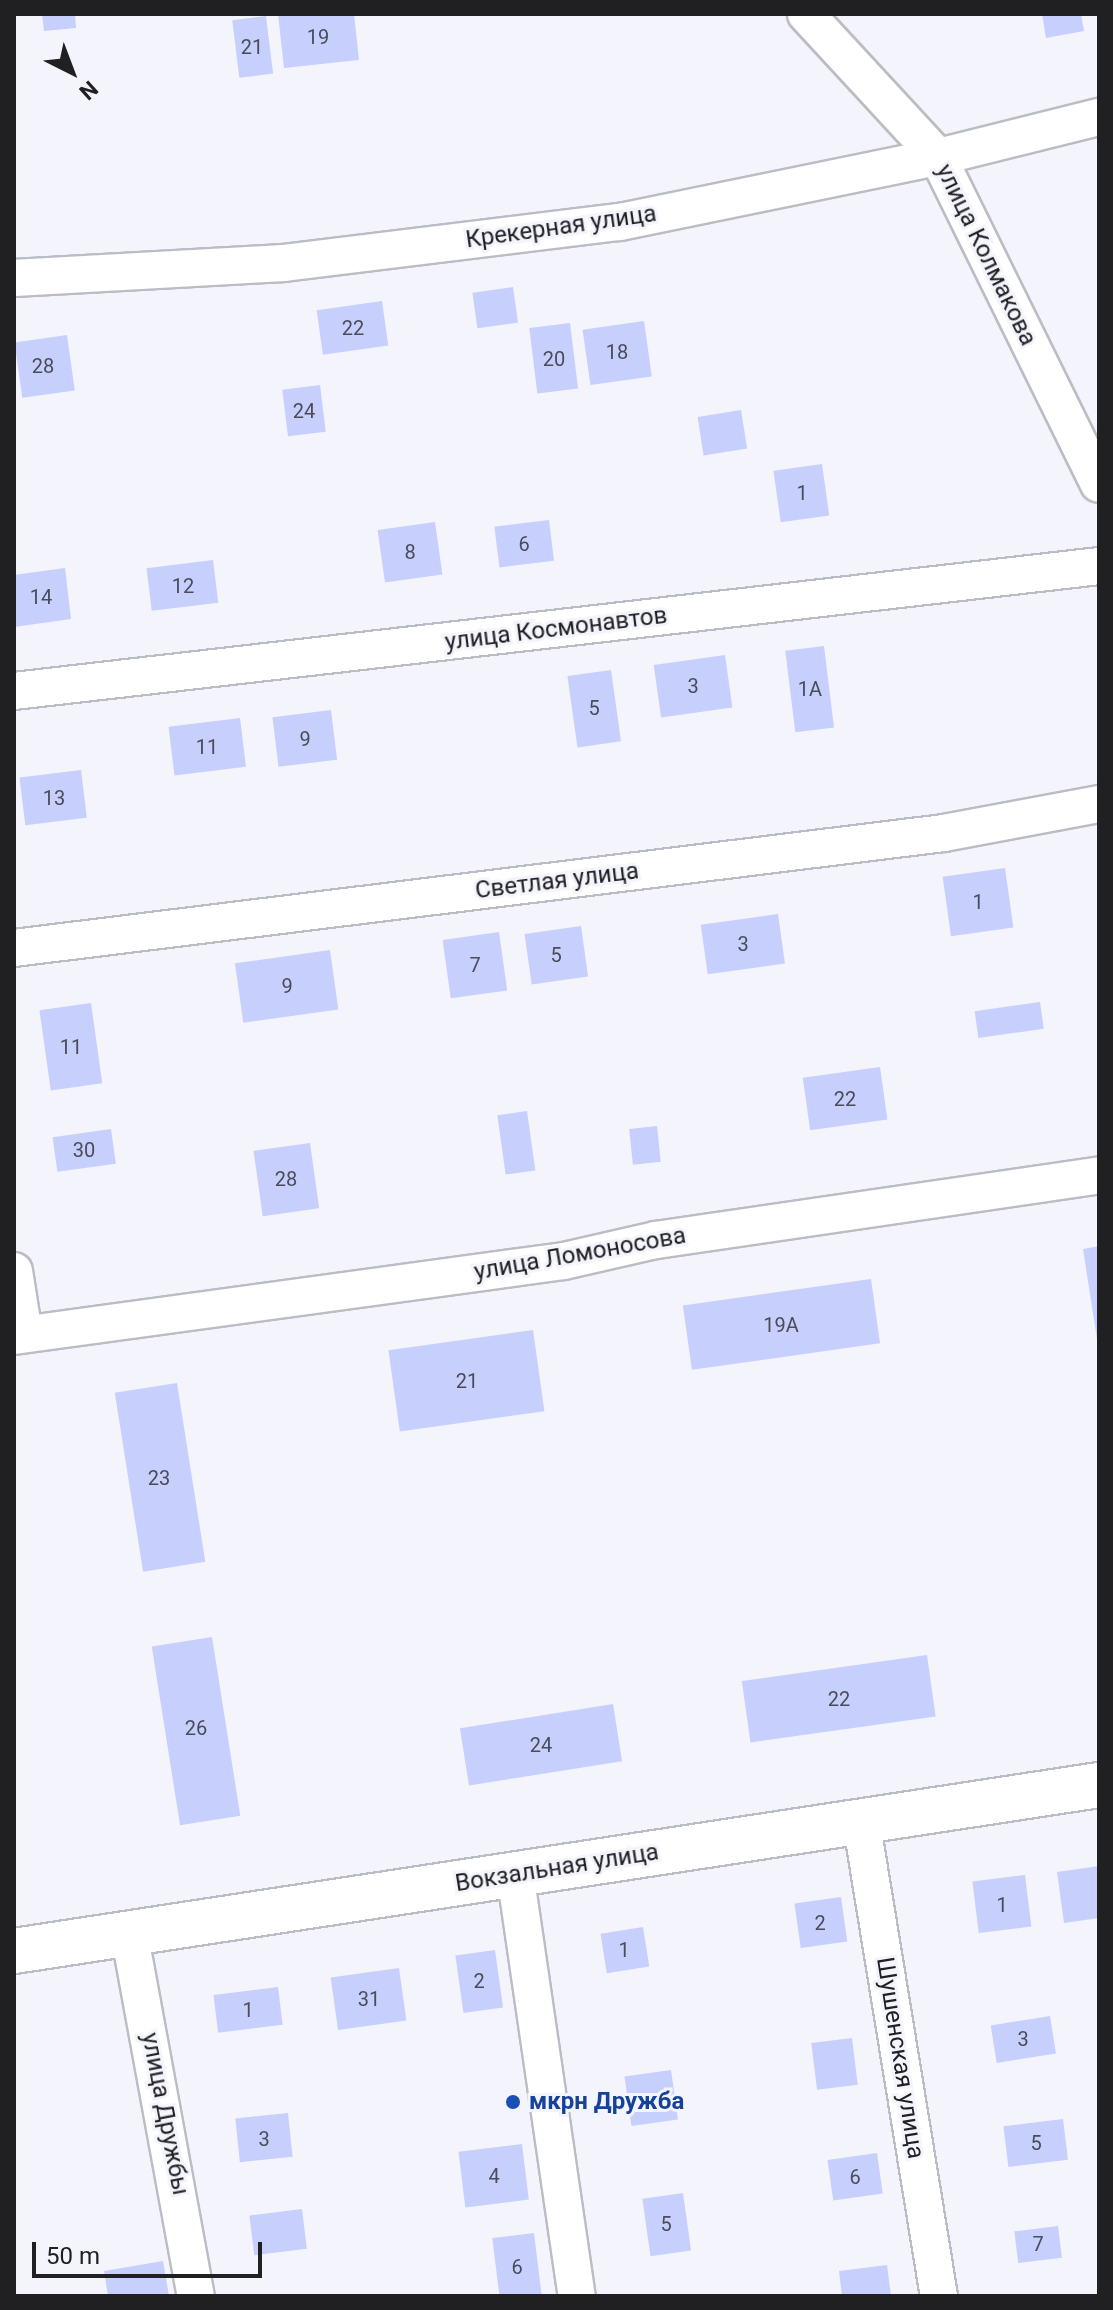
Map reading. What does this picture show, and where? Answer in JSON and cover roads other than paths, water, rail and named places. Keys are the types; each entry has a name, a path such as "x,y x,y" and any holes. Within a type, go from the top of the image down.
{"street":[{"name":"улица Колмакова","path":"806,14 938,157 1099,484"},
{"name":"Крекерная улица","path":"14,278 284,263 605,224 938,157 1099,117"},
{"name":"улица Космонавтов","path":"14,691 1099,566"},
{"name":"Светлая улица","path":"14,948 944,833 1099,804"},
{"name":"улица Ломоносова","path":"19,1335 564,1261 656,1240 1099,1175"},
{"path":"14,1271 19,1335"},
{"name":"Вокзальная улица","path":"14,1951 129,1932 281,1914 515,1873 1099,1785"},
{"name":"Шушенская улица","path":"861,1820 939,2296"},
{"path":"515,1873 577,2296"},
{"name":"улица Дружбы","path":"129,1932 196,2296"}],"place":[{"name":"мкрн Дружба","path":"513,2102"}]}
